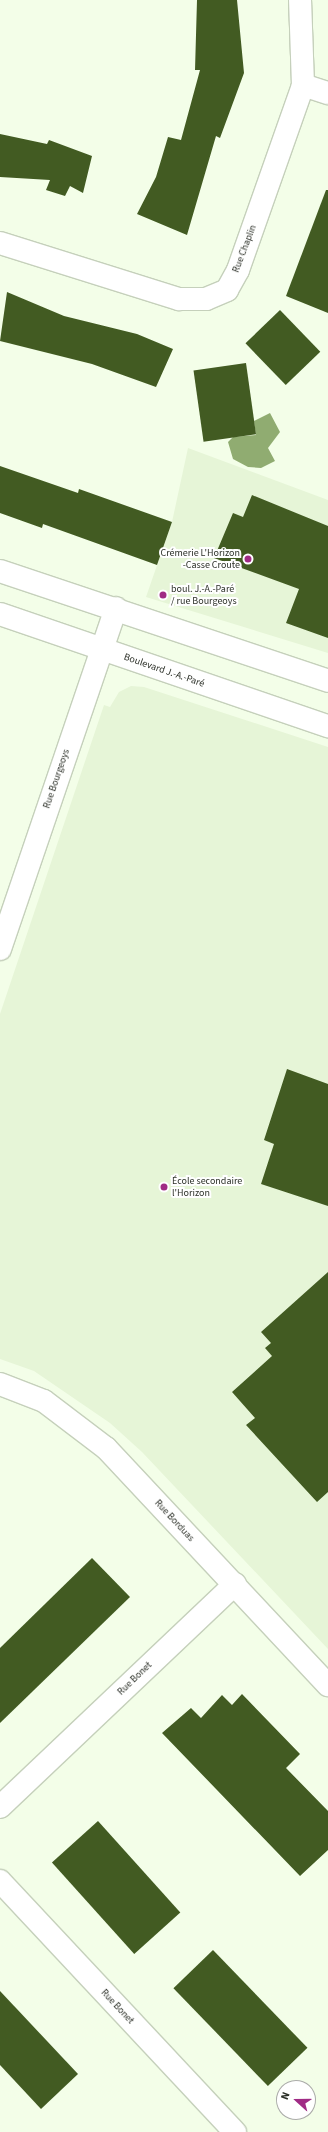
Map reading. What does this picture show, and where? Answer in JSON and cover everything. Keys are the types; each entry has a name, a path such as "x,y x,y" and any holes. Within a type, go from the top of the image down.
{"street":[{"name":"Rue Chaplin","path":"0,243 179,300 192,301 218,296 227,290 238,270 303,85 300,0"},
{"path":"303,85 328,93"},
{"path":"0,571 116,608 328,681"},
{"name":"Rue Bourgeoys","path":"0,949 116,608"},
{"name":"Boulevard J.-A.-Paré","path":"0,614 101,650 328,726"},
{"name":"Rue Borduas","path":"0,1384 44,1401 106,1448 328,1685"},
{"name":"Rue Bonet","path":"0,1807 234,1584"},
{"name":"Rue Bonet","path":"0,1881 235,2132"}],"shaded area":[{"path":"270,413 280,432 268,448 275,461 261,468 248,467 233,459 228,442 233,437 256,435 254,421"},
{"path":"188,448 328,500 328,653 146,597 172,522"},
{"name":"École secondaire l'Horizon","path":"131,686 144,687 328,747 328,1649 142,1452 110,1423 34,1371 0,1359 0,1014 104,705 110,707 119,692"}],"building":[{"path":"197,0 237,0 244,73 220,138 216,136 187,235 137,214 156,177 168,137 181,140 200,70 195,70"},
{"path":"0,134 47,144 49,140 92,156 83,193 70,186 65,196 46,190 50,180 0,177"},
{"path":"326,190 328,190 328,313 286,296"},
{"path":"7,292 64,316 137,334 173,349 156,387 92,364 0,341"},
{"path":"280,310 320,352 286,385 245,343"},
{"path":"246,363 256,434 204,442 194,370"},
{"path":"0,466 78,493 79,489 172,522 157,565 43,524 42,528 0,513"},
{"path":"252,495 328,526 328,638 286,623 299,589 214,558 233,513 243,517"},
{"path":"287,1069 328,1084 328,1206 261,1184 274,1144 264,1140"},
{"path":"328,1272 328,1492 317,1502 246,1425 255,1418 232,1392 272,1356 265,1348 271,1343 261,1332"},
{"path":"92,1558 130,1597 0,1723 0,1648"},
{"path":"242,1694 300,1754 286,1768 328,1811 328,1850 300,1876 162,1733 191,1708 201,1718 222,1695 232,1705"},
{"path":"98,1821 180,1912 134,1954 52,1862"},
{"path":"213,1950 307,2048 268,2086 173,1988"},
{"path":"0,1991 78,2074 41,2109 0,2065"}],"place":[{"name":"Crémerie L'Horizon -Casse Croute","path":"248,559"},
{"name":"boul. J.-A.-Paré / rue Bourgeoys","path":"163,595"},
{"name":"École secondaire l'Horizon","path":"164,1187"}]}
